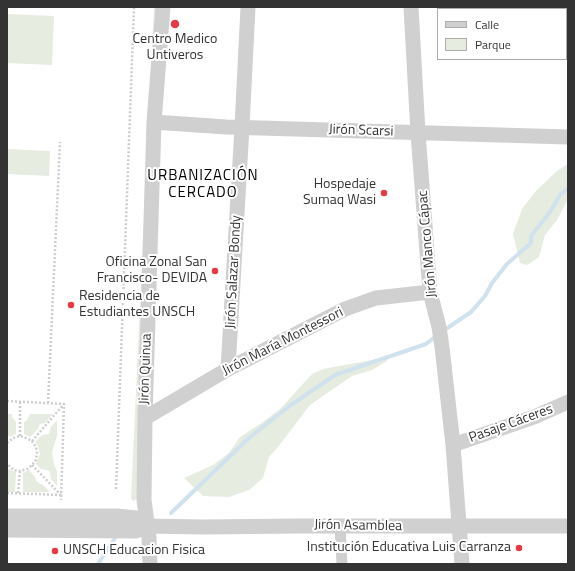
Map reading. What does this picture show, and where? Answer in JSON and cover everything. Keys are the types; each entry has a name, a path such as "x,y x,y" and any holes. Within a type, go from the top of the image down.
{"street":[{"name":"Jirón Quinua","path":"150,564 144,500 145,418 154,122 163,7"},
{"name":"Jirón Salazar Bondy","path":"228,369 248,7"},
{"name":"Jirón Manco Cápac","path":"411,7 418,133 430,292 439,327 442,347 453,445 462,564"},
{"name":"Jirón Scarsi","path":"154,122 226,127 568,137"},
{"name":"Jirón María Montessori","path":"145,418 228,369 345,309 376,298 430,292"},
{"name":"Pasaje Cáceres","path":"453,445 534,417 568,402"},
{"path":"7,516 117,516 136,518 147,526 136,531 7,530"},
{"name":"Jirón Asamblea","path":"147,526 568,526"},
{"path":"340,526 342,564"}],"path":[{"path":"116,489 134,7"},
{"path":"48,403 60,142"},
{"path":"7,401 64,404"},
{"path":"20,402 20,436"},
{"path":"32,441 64,404"},
{"path":"61,500 64,404"},
{"path":"7,442 20,436 26,438 32,441 36,446 37,453 36,460 27,469 20,471 14,470 7,466"},
{"path":"32,465 61,495"},
{"path":"18,493 20,471"},
{"path":"7,493 61,495"}],"green space":[{"path":"154,7 160,7 137,498 134,501 131,499"},
{"path":"7,14 54,16 52,65 7,63"},
{"path":"7,149 50,151 49,176 7,174"},
{"path":"568,164 568,199 557,220 545,235 539,257 527,265 520,263 513,234 522,209 535,192 557,171"},
{"path":"388,357 387,361 372,370 352,376 310,405 269,457 263,478 249,490 229,497 203,496 184,478 213,465 229,453 240,437 281,408 312,374 323,369"},
{"path":"7,414 12,414 12,417 16,422 16,434 10,437 7,434"},
{"path":"30,414 53,414 45,423 40,424 38,429 30,437 24,434 24,422"},
{"path":"57,420 57,436 52,452 54,465 57,471 57,486 51,479 50,472 41,469 36,464 40,454 38,446 35,442 42,435 49,434 51,427"},
{"path":"8,469 16,472 15,492 7,492"},
{"path":"29,470 35,477 36,481 50,492 23,492 23,473"}],"waterway":[{"path":"443,331 471,312 485,296 492,283 507,264 531,243 531,236 550,212 560,195 568,188"},
{"path":"171,513 250,437 288,407 335,375 426,344 436,336"},
{"path":"98,564 115,538"}],"place":[{"name":"Centro Medico Untiveros","path":"175,24"},
{"name":"Hospedaje Sumaq Wasi","path":"384,193"},
{"name":"Oficina Zonal San Francisco- DEVIDA","path":"215,271"},
{"name":"Residencia de Estudiantes UNSCH","path":"71,305"},
{"name":"Institución Educativa Luis Carranza","path":"519,548"},
{"name":"UNSCH Educacion Fisica","path":"55,551"}],"district":[{"name":"URBANIZACIÓN CERCADO","path":"203,184"}]}
